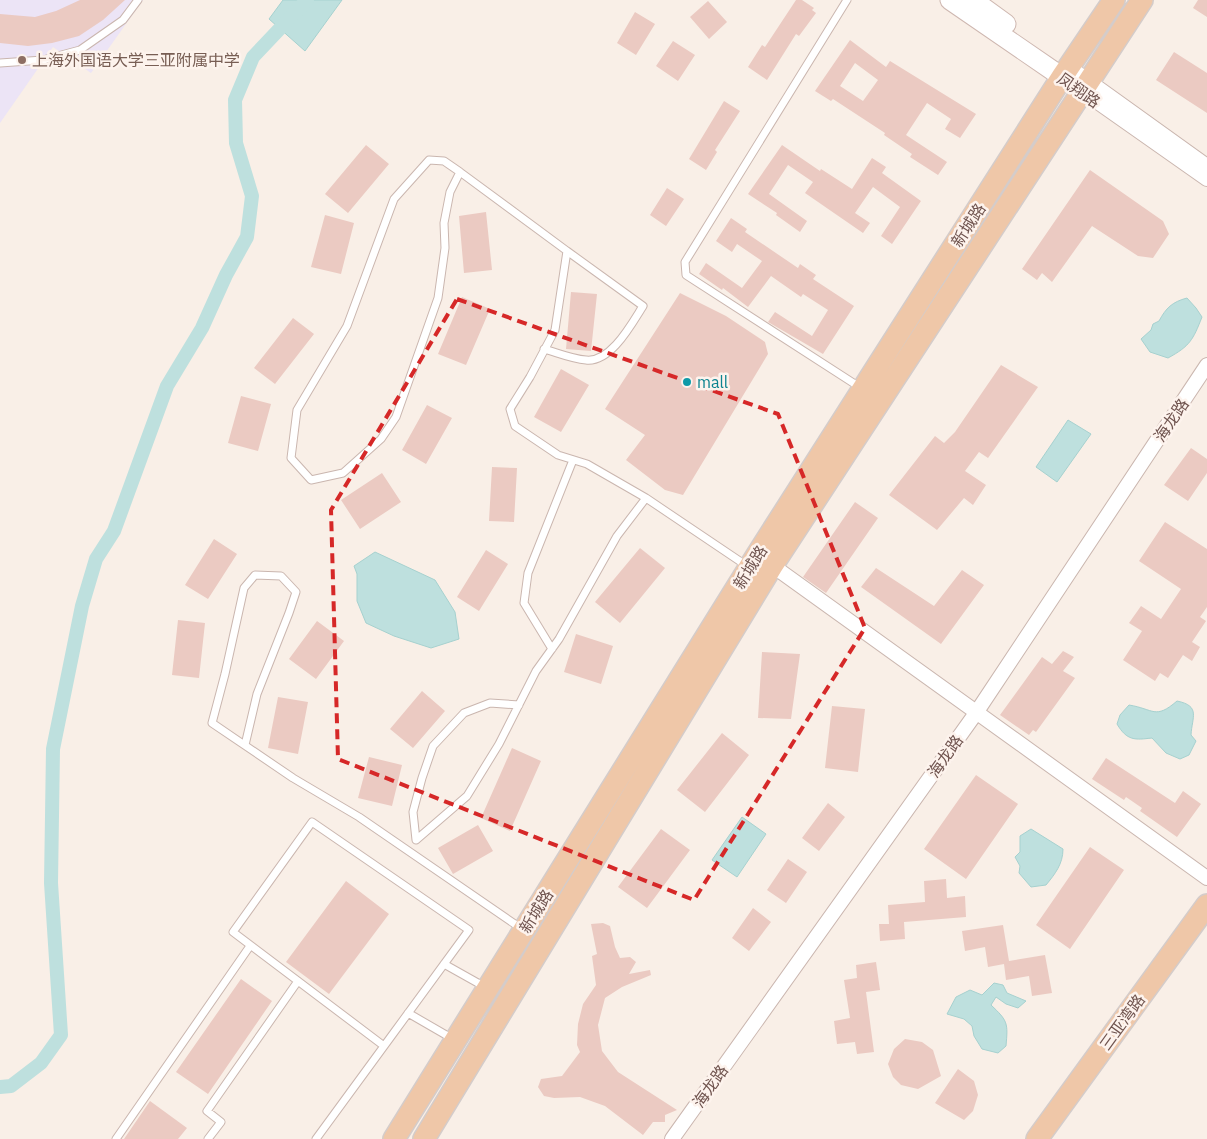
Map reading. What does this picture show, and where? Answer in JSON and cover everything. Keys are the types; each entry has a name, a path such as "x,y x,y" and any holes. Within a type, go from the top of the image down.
{"main road":[{"name":"新城路","path":"424,1139 759,563 863,390 1114,0"},
{"name":"新城路","path":"394,1139 524,930 759,563 1142,0"},
{"name":"三亚湾路","path":"1037,1139 1207,905"}],"street":[{"name":"凤翔路","path":"950,0 1066,72"},
{"name":"凤翔路","path":"974,0 1207,179"},
{"name":"凤翔路","path":"1085,86 1207,166"},
{"name":"海龙路","path":"672,1139 976,712 1207,365"},
{"path":"759,563 976,712 1207,878"}],"lane":[{"path":"0,63 43,60 80,50 123,20 138,0"},
{"path":"847,0 685,262 686,275 863,390"},
{"path":"460,172 450,192 444,223 445,248 438,298 396,417 380,439 343,473 311,480 291,458 297,410 347,326 394,199 429,160 444,161 460,172 643,306 626,334 606,355 588,361 544,350"},
{"path":"567,251 555,330 510,409 515,426 558,455 587,464 759,563"},
{"path":"552,649 524,603 528,572 573,460"},
{"path":"409,851 416,840 467,796 499,744 536,671 552,649 617,536 646,498"},
{"path":"245,745 256,694 296,592 281,576 255,575 244,588 226,674 212,723 293,778 359,817 524,930"},
{"path":"416,840 413,812 433,746 464,713 490,703 519,705"},
{"path":"316,1139 469,930 312,822 233,932 384,1046"},
{"path":"116,1139 250,946"},
{"path":"444,964 488,988"},
{"path":"208,1139 221,1122 207,1111 298,981"},
{"path":"408,1013 456,1041"}],"highlighted area":[{"path":"457,299 778,414 865,628 694,900 338,759 331,510"}],"shaded area":[{"name":"上海外国语大学三亚附属中学","path":"0,0 143,0 91,73 53,47 0,123"}],"water":[{"path":"283,0 342,0 305,51 269,19"},
{"path":"1187,298 1202,317 1190,342 1168,358 1150,352 1141,339 1151,330 1153,324 1159,321 1170,306 1177,301"},
{"path":"1068,420 1091,434 1057,482 1036,467"},
{"path":"375,552 435,580 455,612 459,639 431,648 394,636 366,623 357,601 357,574 354,566"},
{"path":"1177,701 1185,703 1192,709 1191,735 1196,741 1189,755 1180,759 1166,753 1152,738 1136,739 1124,734 1117,724 1120,715 1129,705 1159,712"},
{"path":"742,817 766,834 737,877 712,860"},
{"path":"1031,829 1063,849 1063,854 1060,864 1046,885 1031,887 1019,873 1020,866 1015,857 1020,852 1020,836"},
{"path":"994,983 1003,985 1007,993 1026,1001 1018,1008 1006,1004 996,997 991,1005 1004,1019 1007,1027 1006,1046 998,1053 982,1049 974,1036 972,1026 964,1019 947,1014 956,997 970,990 982,995"}],"building":[{"path":"80,0 125,0 103,20 79,36 52,43 28,46 0,43 0,14 35,17 56,11"},
{"path":"796,0 802,0 814,8 812,10 816,13 799,36 796,34 767,80 748,67 762,45 765,47"},
{"path":"1198,0 1207,0 1207,17 1193,8"},
{"path":"708,1 727,22 709,39 690,17"},
{"path":"635,12 655,24 636,55 617,43"},
{"path":"850,40 886,67 890,61 976,114 960,138 945,129 951,119 927,103 906,135 947,162 938,175 910,157 912,154 884,135 885,133 833,99 831,101 815,91","holes":["855,63 878,80 863,101 840,86"]},
{"path":"673,41 695,55 678,81 656,66"},
{"path":"1174,52 1207,73 1207,113 1156,80"},
{"path":"724,101 740,111 715,150 717,152 706,170 689,159"},
{"path":"366,145 389,164 348,213 325,194"},
{"path":"782,145 820,171 821,169 852,189 872,158 886,167 882,173 921,201 892,244 881,236 900,207 873,187 855,213 870,223 863,233 805,193 813,182 788,165 769,194 807,221 800,232 776,215 777,213 748,194"},
{"path":"1090,170 1163,221 1169,234 1153,258 1138,256 1092,226 1052,282 1042,273 1037,280 1022,269"},
{"path":"667,188 684,199 666,226 650,215"},
{"path":"486,212 492,270 464,273 459,216"},
{"path":"325,215 354,223 341,274 311,267"},
{"path":"731,218 747,229 745,232 798,268 800,264 816,275 813,279 854,306 823,354 768,322 775,312 812,336 828,310 803,294 801,297 771,276 748,307 723,288 722,290 699,274 706,263 742,288 762,261 737,244 732,252 716,241"},
{"path":"571,292 597,294 591,351 566,349"},
{"name":"mall","path":"680,293 726,316 765,342 768,354 683,495 665,490 626,460 645,435 605,409"},
{"path":"462,297 490,309 466,365 438,354"},
{"path":"293,318 314,334 275,384 254,368"},
{"path":"1001,365 1038,387 988,458 979,452 965,471 986,485 973,505 964,498 937,530 889,495 935,436 944,443 955,432"},
{"path":"561,369 589,385 561,432 534,417"},
{"path":"241,396 271,404 258,451 228,443"},
{"path":"427,405 452,418 426,464 402,450"},
{"path":"1191,448 1207,459 1207,473 1188,501 1164,485"},
{"path":"492,467 517,468 514,522 489,521"},
{"path":"382,473 401,502 360,529 341,500"},
{"path":"855,502 878,518 826,593 803,577"},
{"path":"1165,522 1207,549 1207,607 1200,617 1206,621 1192,642 1200,647 1192,661 1183,655 1168,678 1160,673 1155,681 1123,660 1142,631 1129,623 1141,606 1161,619 1181,589 1139,561"},
{"path":"214,539 237,554 208,599 185,585"},
{"path":"640,548 665,568 620,623 595,602"},
{"path":"486,550 508,564 479,611 457,597"},
{"path":"876,568 934,606 962,570 984,585 941,644 861,587"},
{"path":"178,620 205,623 199,678 172,675"},
{"path":"317,621 344,641 316,679 289,659"},
{"path":"576,634 613,646 601,684 564,672"},
{"path":"1063,651 1074,657 1063,671 1075,678 1036,732 1033,730 1029,735 1000,715 1042,657 1052,664"},
{"path":"762,652 800,654 791,719 758,718"},
{"path":"422,691 445,711 413,748 390,729"},
{"path":"278,697 308,702 298,754 268,748"},
{"path":"832,706 865,709 858,772 825,768"},
{"path":"722,733 749,755 705,812 677,790"},
{"path":"512,748 541,761 510,831 481,818"},
{"path":"369,757 402,765 392,806 358,798"},
{"path":"1106,758 1175,803 1183,791 1201,804 1177,837 1140,811 1142,808 1126,797 1124,800 1092,779"},
{"path":"976,775 1018,804 966,879 924,849"},
{"path":"828,803 845,817 819,851 802,838"},
{"path":"478,825 493,851 453,874 438,848"},
{"path":"661,829 690,850 647,908 618,887"},
{"path":"1090,847 1124,870 1070,949 1036,925"},
{"path":"788,859 807,872 786,903 767,890"},
{"path":"946,879 947,898 965,896 966,917 904,922 905,939 880,941 879,924 889,924 888,905 925,902 924,881"},
{"path":"346,881 389,914 329,994 286,962"},
{"path":"753,908 771,922 749,951 732,938"},
{"path":"603,923 610,926 620,958 630,957 636,962 629,974 650,970 651,975 622,987 605,998 598,1025 602,1051 618,1072 677,1110 665,1115 665,1122 653,1122 643,1135 605,1106 580,1097 554,1098 544,1096 538,1087 541,1079 562,1076 580,1052 577,1045 578,1024 583,1004 596,985 592,956 597,954 591,924"},
{"path":"1003,925 1009,961 1045,955 1052,993 1032,996 1029,976 1006,980 1004,964 988,967 985,947 965,951 962,931"},
{"path":"876,962 880,990 866,992 874,1052 857,1054 855,1042 837,1044 834,1021 850,1018 844,980 857,978 856,965"},
{"path":"241,979 272,1001 208,1094 176,1072"},
{"path":"905,1039 922,1042 933,1050 941,1076 918,1089 901,1085 893,1077 888,1064 894,1049"},
{"path":"958,1069 974,1081 978,1095 973,1111 964,1120 935,1103"},
{"path":"150,1101 187,1128 178,1139 124,1139"}],"waterway":[{"path":"0,1087 11,1086 41,1063 61,1035 51,883 53,749 82,606 96,559 114,531 167,386 202,328 226,275 247,237 252,196 236,143 235,100 253,57 307,0"}],"place":[{"name":"上海外国语大学三亚附属中学","path":"22,60"},
{"name":"mall","path":"687,382"}]}
